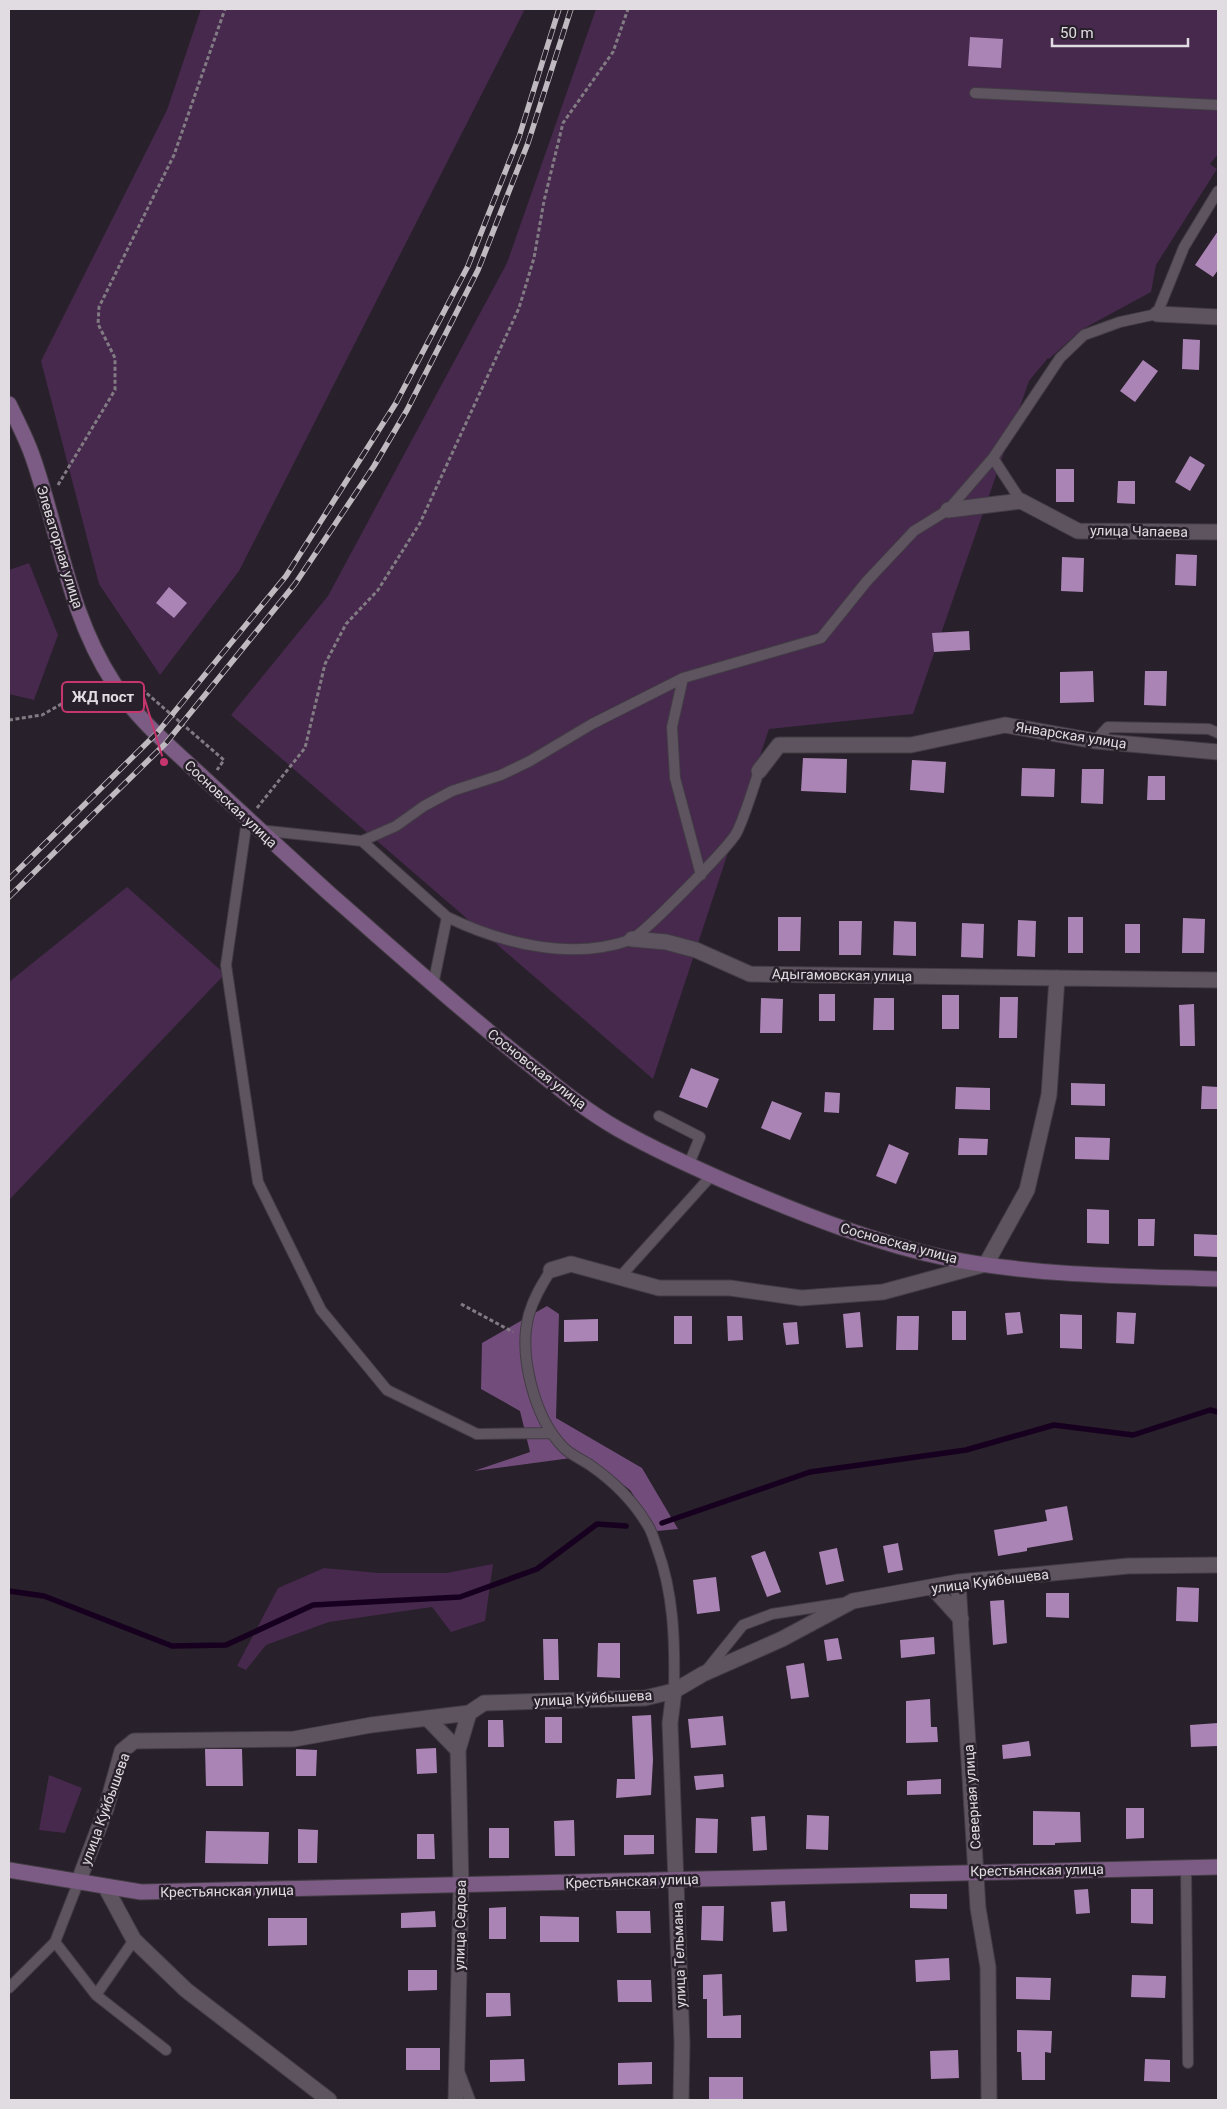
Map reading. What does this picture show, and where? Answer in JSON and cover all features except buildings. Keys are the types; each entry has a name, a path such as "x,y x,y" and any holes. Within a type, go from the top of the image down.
{"main road":[{"name":"Элеваторная улица","path":"9,404 31,451 69,587 87,631 110,677 122,696 161,738"},
{"name":"Сосновская улица","path":"161,738 252,825 433,985 566,1094 617,1128 712,1175 802,1214 866,1236 943,1257 1067,1274 1218,1280"},
{"name":"Крестьянская улица","path":"9,1870 106,1888 141,1892 461,1886 1218,1866"}],"street":[{"path":"1157,314 1218,317"},
{"path":"948,510 1022,501"},
{"name":"улица Чапаева","path":"1022,501 1078,531 1218,532"},
{"name":"Январская улица","path":"758,771 779,746 911,745 1005,724 1095,741 1218,752"},
{"name":"Адыгамовская улица","path":"632,940 666,942 696,950 750,974 1218,980"},
{"path":"986,1264 1027,1190 1049,1094 1057,978"},
{"name":"Сосновская улица","path":"551,1270 572,1264 659,1288 730,1288 801,1298 883,1292 986,1264"},
{"name":"улица Куйбышева","path":"78,1883 106,1809 122,1751 134,1741 294,1739 469,1713 484,1702 645,1698 674,1691 703,1674 782,1639 854,1601 958,1582 1128,1566 1218,1565"},
{"name":"Северная улица","path":"958,1582 978,1908 988,1967 989,2100"},
{"path":"932,1587 961,1619"},
{"name":"улица Тельмана","path":"674,1691 670,1723 682,2043 681,2100"},
{"name":"улица Седова","path":"456,2100 461,1886 458,1750 469,1713"},
{"path":"427,1718 458,1750"},
{"path":"106,1888 134,1940 186,1990 329,2100"}],"lane":[{"path":"975,93 1218,105"},
{"path":"551,1433 477,1434 387,1390 321,1310 317,1302 258,1182 226,965 252,825 362,841 396,826 424,806 452,791 502,775 530,761 592,724 683,678 821,638 868,581 914,531 948,510 993,458 1060,358 1084,335 1120,322 1157,314 1184,247 1218,191"},
{"path":"993,458 1022,501"},
{"path":"683,678 672,727 675,778 701,875"},
{"path":"1095,741 1108,727 1210,729 1218,733"},
{"path":"362,841 447,917 477,932 517,942 577,951 632,940 701,875 737,834 758,771"},
{"path":"433,985 447,917"},
{"path":"659,1116 700,1137 690,1164"},
{"path":"620,1277 712,1175"},
{"path":"551,1270 538,1290 529,1314 525,1338 532,1386 538,1410 551,1433 565,1449 591,1466 628,1495 649,1526 664,1566 671,1605 675,1641 674,1691"},
{"path":"703,1674 743,1625 772,1614 854,1601"},
{"path":"1186,1867 1188,2063"},
{"path":"9,1988 55,1942 78,1883"},
{"path":"96,1995 134,1940"},
{"path":"55,1942 96,1995 166,2050"},
{"path":"457,2064 470,2100"}],"path":[{"path":"47,503 115,390 115,358 98,324 99,307 174,155 226,9"},
{"path":"252,825 305,748 325,664 346,624 378,590 420,523 519,308 534,258 544,201 563,123 613,52 628,9"},
{"path":"9,720 42,715 110,677 126,674 170,716 224,760 209,783"},
{"path":"461,1304 525,1338"}],"shaded area":[{"path":"201,9 525,9 239,571 160,675 99,584 41,361 167,110"},
{"path":"596,9 1218,9 1218,154 1210,164 1217,169 1156,265 1151,292 1081,330 1048,358 1029,381 913,714 769,729 653,1079 231,715 328,596 507,263"},
{"path":"29,563 58,635 34,700 9,694 9,570"},
{"path":"127,887 225,974 9,1200 9,982"},
{"path":"547,1306 559,1314 556,1418 642,1468 678,1529 657,1531 630,1490 586,1456 474,1471 530,1452 520,1411 481,1389 482,1343"},
{"path":"493,1564 485,1621 451,1632 432,1607 329,1622 266,1645 246,1670 237,1666 278,1588 324,1568 379,1573 446,1573"},
{"path":"49,1775 82,1788 65,1833 39,1830"}],"waterway":[{"path":"662,1523 810,1472 966,1450 1054,1425 1133,1435 1210,1410 1218,1412"},
{"path":"9,1591 44,1596 172,1646 226,1645 313,1605 460,1597 537,1569 597,1524 626,1526"}],"railway":[{"path":"9,879 157,733 286,576 396,403 468,266 519,137 559,9"},
{"path":"9,897 166,743 295,584 374,466 407,410 478,270 528,143 571,9"}],"place":[{"name":"ЖД пост","path":"164,762"}]}
